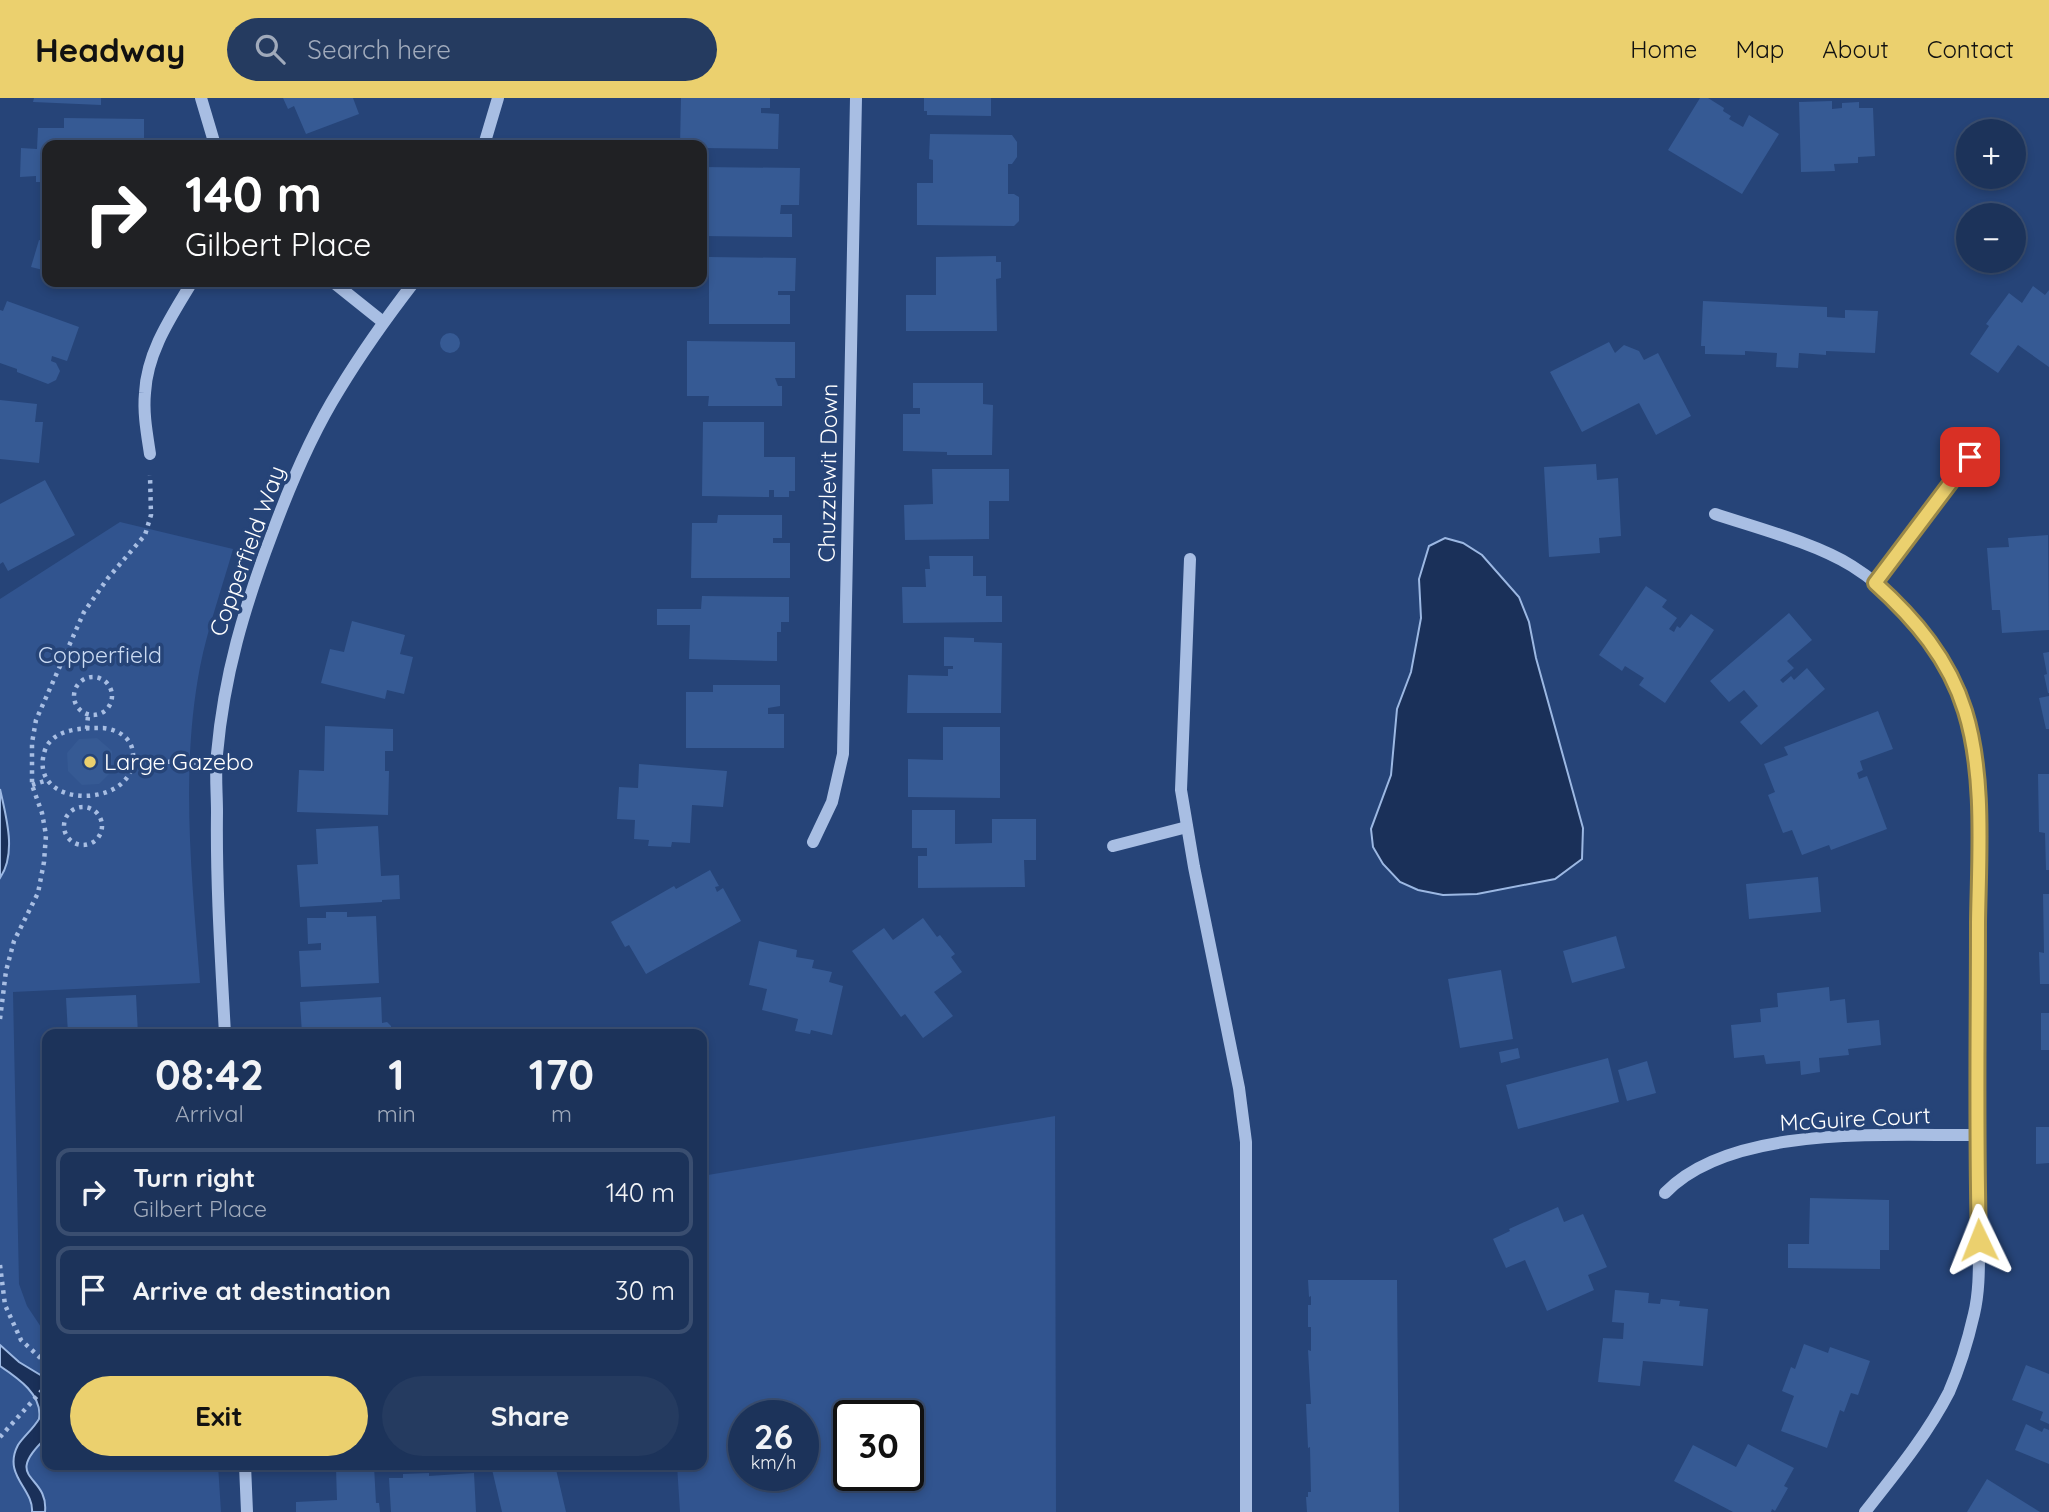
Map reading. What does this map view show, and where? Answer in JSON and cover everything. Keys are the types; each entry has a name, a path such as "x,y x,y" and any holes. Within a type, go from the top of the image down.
{"street":[{"path":"201,98 214,140"},
{"path":"485,140 498,98"},
{"name":"Chuzzlewit Down","path":"813,842 832,802 843,754 856,98"},
{"path":"150,454 144,394 147,373 154,350 189,287"},
{"path":"339,287 383,322"},
{"name":"Copperfield Way","path":"225,1029 216,858 217,764 235,640 274,528 306,453 337,392 383,322 410,287"},
{"path":"1875,583 1970,457"},
{"path":"1715,514 1824,552 1850,565 1875,583 1919,626 1941,657 1959,694 1975,750 1979,871 1976,1135 1979,1280 1975,1311 1962,1356 1936,1415 1865,1512"},
{"path":"1190,559 1181,790 1239,1088 1246,1142 1246,1512"},
{"path":"1113,846 1187,827"},
{"name":"McGuire Court","path":"1665,1194 1675,1183 1714,1160 1776,1144 1862,1136 1976,1135"},
{"path":"244,1470 247,1512"}],"path":[{"path":"0,1019 6,971 14,941 38,893 44,862 47,835 32,785 32,743 36,720 76,628 94,597 140,542 149,527 150,454"},
{"path":"97,678 109,684 111,701 102,713 88,715 75,703 75,690 83,679 97,678"},
{"path":"87,729 88,715"},
{"path":"87,729 109,729 123,735 132,746 134,760 128,778 118,786 106,793 86,796 62,793 48,780 43,765 47,745 59,734 87,729"},
{"path":"134,760 217,764"},
{"path":"32,785 48,780"},
{"path":"85,808 86,796"},
{"path":"85,808 97,814 102,826 96,841 84,846 69,840 64,827 70,812 85,808"},
{"path":"0,1265 5,1305 21,1339 42,1359"},
{"path":"0,1437 42,1390"}],"green space":[{"name":"Copperfield","path":"120,522 233,549 200,667 190,746 190,825 200,983 13,992 19,1284 27,1306 42,1328 42,1470 218,1470 221,1512 0,1512 0,599"},
{"path":"1055,1116 1056,1512 680,1512 677,1470 707,1470 707,1175"}],"shaded area":[{"path":"1445,538 1463,543 1482,555 1519,597 1529,622 1536,658 1583,828 1582,859 1555,879 1477,894 1443,895 1418,890 1400,882 1383,864 1373,847 1371,829 1391,775 1397,709 1411,672 1421,618 1419,579 1429,546"},
{"path":"0,789 9,846 5,868 0,878"},
{"path":"0,1345 19,1362 42,1376 42,1442 27,1462 27,1470 44,1499 45,1512 32,1512 14,1465 18,1445 39,1419 37,1402 28,1388 0,1366"}],"building":[{"path":"34,98 101,98 101,105 33,102"},
{"path":"283,98 353,98 359,114 306,134 294,106 288,109"},
{"path":"681,98 770,98 770,108 761,108 761,113 779,114 778,149 707,148 707,140 680,140"},
{"path":"924,98 991,98 991,116 927,115 927,111 924,111"},
{"path":"1700,98 1708,98 1724,108 1723,111 1731,116 1729,119 1743,127 1749,115 1779,134 1742,194 1668,150"},
{"path":"1832,101 1832,109 1842,108 1842,103 1859,102 1859,108 1873,108 1875,156 1858,157 1858,163 1834,164 1835,171 1801,172 1799,102"},
{"path":"64,118 144,119 144,140 42,140 42,182 36,182 36,176 20,177 21,148 37,149 38,128 64,128"},
{"path":"930,134 1012,135 1017,142 1017,157 1012,164 1008,164 1008,194 1019,197 1019,221 1014,226 917,225 917,183 933,183 933,160 929,159"},
{"path":"707,167 800,168 799,205 781,205 780,214 792,214 792,237 707,236"},
{"path":"39,240 42,241 42,270 31,267"},
{"path":"996,256 996,262 1001,262 1001,278 996,279 997,331 906,331 906,295 936,295 936,257"},
{"path":"709,257 796,258 795,291 778,291 778,295 790,295 790,324 709,324"},
{"path":"2033,286 2045,295 2049,290 2049,367 2018,345 1998,373 1970,354 1989,326 1986,324 2009,293 2022,303"},
{"path":"7,301 79,327 67,361 52,356 51,361 56,363 60,371 56,380 48,384 0,363 0,310 3,311"},
{"path":"1703,301 1827,307 1827,317 1845,318 1845,310 1878,311 1875,353 1799,353 1798,368 1776,367 1777,353 1745,351 1745,355 1705,354 1705,346 1701,346"},
{"path":"450,333 457,336 460,343 457,350 450,353 443,350 440,343 443,336"},
{"path":"687,341 795,342 795,378 775,378 778,386 782,386 782,406 708,406 709,396 687,396"},
{"path":"1609,342 1615,353 1624,345 1639,351 1644,360 1658,353 1691,416 1656,435 1639,403 1582,432 1550,372"},
{"path":"913,383 983,383 983,404 993,405 992,455 903,451 903,414 920,414 920,408 913,408"},
{"path":"0,400 37,404 35,422 43,422 39,463 0,459"},
{"path":"703,422 764,422 764,457 795,457 795,491 789,491 789,497 774,497 774,490 769,490 769,497 702,496"},
{"path":"1596,464 1597,480 1618,478 1621,536 1599,538 1600,553 1549,557 1544,467"},
{"path":"932,469 1009,469 1009,501 989,501 989,539 905,540 904,505 933,504"},
{"path":"45,480 75,535 8,571 3,562 0,564 0,504"},
{"path":"718,515 782,515 782,538 773,538 773,543 790,543 790,578 691,578 692,523 717,523"},
{"path":"2048,535 2049,630 2002,633 2000,610 1992,610 1987,548 2009,547 2008,538"},
{"path":"929,556 973,556 973,576 986,576 986,596 1002,596 1002,622 903,623 902,587 926,587 925,569 930,569"},
{"path":"1646,586 1667,600 1662,607 1677,618 1669,629 1674,632 1677,626 1680,628 1691,614 1714,630 1665,703 1639,685 1644,678 1625,666 1622,671 1599,655"},
{"path":"702,596 789,597 789,622 781,622 781,632 777,632 777,661 689,659 690,625 657,625 657,609 701,609"},
{"path":"1789,613 1812,640 1787,661 1794,668 1780,680 1783,683 1791,676 1794,680 1807,668 1825,689 1761,745 1740,722 1758,706 1744,690 1729,702 1710,681"},
{"path":"352,621 405,635 400,654 413,657 404,694 387,690 385,699 321,683 330,649 344,652"},
{"path":"944,637 1002,643 1001,713 907,713 908,675 948,676 948,669 953,669 953,666 944,666"},
{"path":"2049,652 2049,693 2048,693 2043,653"},
{"path":"713,685 780,685 780,706 768,708 768,714 784,714 784,748 686,748 686,692 713,692"},
{"path":"2049,696 2049,729 2046,729 2039,698"},
{"path":"1878,711 1893,749 1860,761 1863,770 1857,773 1859,779 1867,776 1887,829 1831,850 1829,845 1802,855 1792,830 1783,833 1768,795 1775,792 1764,764 1788,755 1784,747"},
{"path":"325,726 393,729 393,751 385,751 385,771 389,771 388,815 297,812 299,770 324,771"},
{"path":"943,727 1000,727 1000,798 908,797 908,759 943,760"},
{"name":"Large Gazebo","path":"97,738 112,751 112,771 99,784 82,785 68,771 67,753 79,739"},
{"path":"639,764 727,771 723,807 692,805 690,843 672,842 671,847 648,846 649,840 634,839 635,820 617,819 619,787 638,788"},
{"path":"2038,774 2049,774 2049,870 2046,870 2045,833 2039,832"},
{"path":"912,810 955,810 955,844 992,843 992,819 1036,819 1036,860 1024,860 1025,887 918,888 918,856 927,856 927,848 912,848"},
{"path":"378,826 381,876 399,875 400,899 300,907 297,865 318,864 316,829"},
{"path":"710,870 719,886 715,887 717,892 723,888 741,921 646,974 629,945 625,947 611,922 674,886 676,889"},
{"path":"1818,877 1821,912 1749,919 1746,884"},
{"path":"2043,894 2049,894 2049,984 2040,984 2039,952 2044,953"},
{"path":"326,912 347,912 347,917 376,916 379,983 301,987 299,951 321,950 321,943 308,944 307,918 326,918"},
{"path":"923,918 937,937 940,935 955,954 951,957 962,972 934,992 953,1016 923,1038 905,1014 901,1017 852,951 884,928 893,940"},
{"path":"1616,936 1625,968 1572,983 1563,951"},
{"path":"759,941 797,950 796,957 814,960 812,968 832,972 829,982 843,986 832,1035 811,1030 810,1034 795,1031 798,1019 762,1010 767,989 749,985"},
{"path":"1501,970 1513,1039 1460,1048 1448,979"},
{"path":"1829,987 1830,1001 1845,999 1847,1023 1879,1020 1881,1045 1848,1049 1849,1055 1819,1058 1820,1072 1801,1075 1800,1061 1766,1064 1764,1055 1734,1058 1731,1025 1761,1022 1760,1009 1778,1007 1777,993"},
{"path":"136,995 138,1029 68,1029 66,998"},
{"path":"381,997 382,1023 387,1022 391,1029 302,1029 300,1002"},
{"path":"2041,1013 2049,1013 2049,1050 2041,1050"},
{"path":"1518,1048 1520,1058 1501,1063 1499,1052"},
{"path":"1608,1058 1619,1102 1518,1129 1506,1085"},
{"path":"1647,1061 1656,1093 1627,1101 1618,1070"},
{"path":"2036,1127 2049,1127 2049,1163 2036,1164"},
{"path":"1810,1198 1889,1200 1889,1250 1880,1250 1880,1269 1788,1268 1788,1244 1809,1244"},
{"path":"1558,1207 1564,1222 1583,1214 1607,1267 1588,1275 1594,1290 1547,1311 1525,1260 1506,1268 1493,1239"},
{"path":"1308,1280 1397,1280 1399,1512 1307,1512 1306,1497 1308,1492 1311,1492 1306,1404 1311,1404 1308,1350 1311,1351 1311,1327 1308,1327 1308,1305 1311,1305 1311,1296 1309,1297"},
{"path":"1615,1290 1649,1293 1648,1303 1660,1304 1661,1299 1680,1301 1679,1306 1708,1309 1703,1366 1643,1361 1640,1386 1598,1382 1603,1338 1623,1339 1624,1323 1612,1322"},
{"path":"1804,1344 1828,1353 1830,1347 1870,1361 1858,1395 1851,1393 1844,1412 1840,1410 1827,1448 1781,1431 1794,1396 1782,1391 1791,1367 1795,1369"},
{"path":"2026,1365 2049,1374 2049,1424 2040,1420 2043,1412 2012,1400"},
{"path":"2026,1424 2042,1432 2044,1428 2049,1430 2049,1464 2015,1450"},
{"path":"1748,1444 1794,1468 1784,1486 1788,1488 1775,1511 1733,1512 1674,1481 1693,1445 1736,1467"},
{"path":"336,1470 374,1470 376,1503 379,1503 380,1512 296,1512 296,1502 337,1500"},
{"path":"492,1470 556,1470 566,1512 502,1512"},
{"path":"429,1473 429,1476 474,1473 476,1512 391,1512 389,1478 403,1478 403,1474"},
{"path":"1987,1479 2040,1512 1967,1512"}],"place":[{"name":"Large Gazebo","path":"90,762"}],"route":[{"path":"1970,457 1875,583 1919,626 1941,657 1959,694 1975,750 1979,871 1976,1135 1979,1240"}]}
